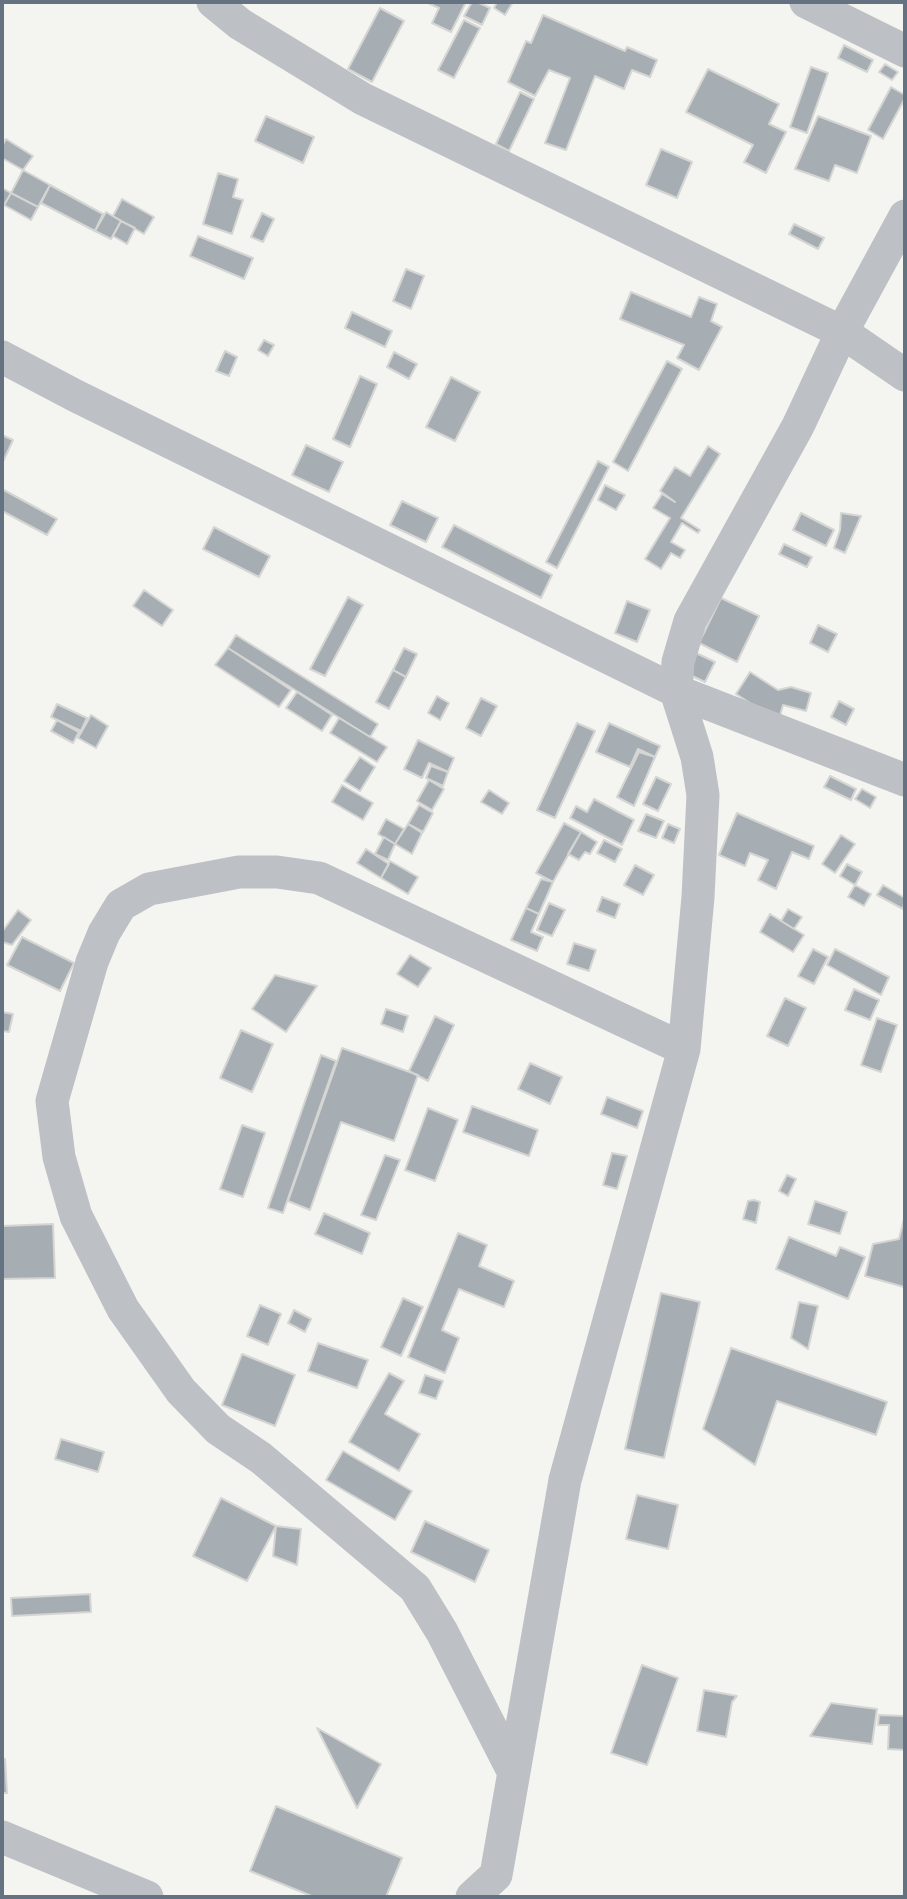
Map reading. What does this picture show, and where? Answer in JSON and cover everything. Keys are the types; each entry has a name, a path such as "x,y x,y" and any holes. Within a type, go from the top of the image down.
{"street":[{"path":"213,2 240,24 363,99 842,332 905,375"},
{"path":"806,2 905,51"},
{"path":"472,1897 496,1875 565,1480 684,1049 698,897 703,795 697,757 676,691 678,662 690,621 797,426 842,332 905,216"},
{"path":"2,357 76,397 676,691 905,780"},
{"path":"513,1771 442,1632 415,1588 261,1458 218,1429 181,1391 123,1308 76,1216 59,1157 51,1101 92,962 104,933 121,905 149,888 239,872 277,872 319,878 684,1049"},
{"path":"2,1837 146,1897"}],"building":[{"path":"426,2 466,2 451,32 432,23 439,8"},
{"path":"472,2 490,8 482,25 464,16"},
{"path":"497,2 513,2 505,15 494,8"},
{"path":"380,8 404,21 372,82 348,69"},
{"path":"543,15 625,51 627,47 657,60 650,77 632,70 624,89 595,76 566,150 545,143 570,78 549,70 535,96 508,82 526,41 531,43"},
{"path":"464,20 480,28 454,78 438,70"},
{"path":"844,45 873,60 867,72 838,58"},
{"path":"885,64 898,72 892,80 879,72"},
{"path":"811,67 828,73 807,133 790,127"},
{"path":"708,69 779,104 769,124 786,132 766,173 744,162 753,145 686,112"},
{"path":"891,87 905,95 905,98 883,139 868,130"},
{"path":"520,92 534,99 509,151 496,144"},
{"path":"266,116 314,137 303,163 255,141"},
{"path":"818,116 871,136 857,173 835,165 829,181 795,169"},
{"path":"6,139 33,156 23,170 2,158 2,146"},
{"path":"661,149 692,162 677,198 646,185"},
{"path":"23,170 50,185 38,207 11,193"},
{"path":"218,173 238,179 233,197 243,200 232,234 203,224"},
{"path":"50,185 103,214 95,231 41,203"},
{"path":"2,188 11,193 2,209"},
{"path":"11,193 38,207 31,220 4,205"},
{"path":"122,199 154,217 144,234 113,216"},
{"path":"106,212 121,221 111,239 95,231"},
{"path":"262,213 274,219 263,242 251,237"},
{"path":"121,221 135,228 127,244 113,236"},
{"path":"794,224 824,238 818,249 789,234"},
{"path":"198,236 253,258 244,279 190,256"},
{"path":"406,269 424,276 411,309 393,301"},
{"path":"631,292 691,317 699,297 717,304 711,321 722,327 699,370 677,358 684,345 620,319"},
{"path":"352,312 392,331 385,347 345,328"},
{"path":"264,340 274,345 268,356 258,350"},
{"path":"225,351 237,357 229,376 216,371"},
{"path":"394,352 417,364 409,379 387,367"},
{"path":"667,361 682,369 628,471 613,462"},
{"path":"360,376 377,384 350,447 333,439"},
{"path":"451,377 480,392 455,441 426,427"},
{"path":"2,435 13,440 2,464"},
{"path":"306,445 343,462 329,492 292,475"},
{"path":"708,446 720,454 681,518 700,530 698,533 682,523 671,542 685,550 680,558 671,553 661,569 645,559 670,518 653,508 662,494 675,502 660,491 675,467 690,476"},
{"path":"598,461 609,467 557,568 546,562"},
{"path":"605,485 625,495 616,510 598,500"},
{"path":"2,489 57,519 47,535 2,511"},
{"path":"402,501 438,518 426,542 390,525"},
{"path":"801,513 834,530 826,546 793,530"},
{"path":"841,513 861,516 845,553 834,548 840,530"},
{"path":"454,525 552,575 541,598 442,547"},
{"path":"214,527 270,556 259,577 203,549"},
{"path":"784,544 812,557 807,567 779,554"},
{"path":"144,590 173,610 162,626 133,606"},
{"path":"348,597 363,605 325,676 310,669"},
{"path":"721,598 759,616 737,662 699,643"},
{"path":"627,601 650,610 637,642 615,633"},
{"path":"818,625 837,634 828,652 810,643"},
{"path":"236,635 378,724 370,737 228,648"},
{"path":"228,648 291,690 279,707 215,665"},
{"path":"404,648 417,654 406,677 393,670"},
{"path":"696,653 715,662 705,682 686,673"},
{"path":"393,670 406,677 389,709 376,702"},
{"path":"750,672 778,690 791,687 811,693 806,711 783,705 780,716 770,716 736,694"},
{"path":"297,692 332,715 322,731 286,708"},
{"path":"437,696 449,703 440,720 428,713"},
{"path":"481,698 497,706 481,736 466,728"},
{"path":"839,701 854,709 846,725 831,717"},
{"path":"57,704 87,718 81,731 51,717"},
{"path":"91,715 108,726 96,748 78,738"},
{"path":"339,718 387,747 377,762 330,733"},
{"path":"57,720 79,732 73,743 51,731"},
{"path":"577,723 595,731 555,818 537,810"},
{"path":"609,723 660,746 655,757 638,749 630,767 596,752"},
{"path":"418,740 454,758 448,772 429,763 422,778 404,769"},
{"path":"639,752 655,757 634,806 617,797"},
{"path":"360,757 375,767 360,791 344,781"},
{"path":"431,766 448,772 443,786 426,778"},
{"path":"830,776 856,789 851,800 824,787"},
{"path":"656,777 671,784 658,811 643,804"},
{"path":"429,780 444,789 432,810 417,801"},
{"path":"342,785 373,803 363,820 332,802"},
{"path":"862,789 876,797 870,808 855,799"},
{"path":"489,790 509,803 502,814 481,802"},
{"path":"594,799 634,820 622,845 570,818 576,806 587,812"},
{"path":"419,805 433,813 423,832 408,824"},
{"path":"737,813 814,846 809,859 792,852 776,889 758,880 768,860 750,853 745,866 719,855"},
{"path":"646,814 664,821 656,838 638,831"},
{"path":"386,819 404,829 395,844 378,834"},
{"path":"564,823 581,832 553,882 536,873"},
{"path":"408,824 422,833 412,854 395,844"},
{"path":"668,824 680,829 674,843 662,838"},
{"path":"581,832 597,842 590,854 585,852 579,860 568,854"},
{"path":"841,835 855,844 835,873 822,864"},
{"path":"384,837 395,844 388,860 375,854"},
{"path":"604,840 622,849 615,862 597,853"},
{"path":"366,849 389,864 381,878 357,863"},
{"path":"390,861 418,877 408,894 381,878"},
{"path":"847,864 862,872 855,885 840,876"},
{"path":"635,865 654,875 643,895 624,885"},
{"path":"541,879 553,882 539,914 526,908"},
{"path":"855,885 871,894 864,906 848,897"},
{"path":"883,885 905,898 903,909 877,895"},
{"path":"602,897 620,904 615,918 597,911"},
{"path":"549,903 565,910 552,936 537,930"},
{"path":"526,908 539,914 531,932 543,937 537,951 511,940"},
{"path":"788,909 802,917 794,929 781,921"},
{"path":"18,910 31,920 12,945 2,942 2,932"},
{"path":"770,914 804,935 793,952 760,932"},
{"path":"22,937 74,963 60,991 7,965"},
{"path":"574,943 596,950 589,971 567,964"},
{"path":"813,949 828,957 814,984 798,976"},
{"path":"835,949 889,977 881,995 827,965"},
{"path":"410,955 431,968 418,987 397,974"},
{"path":"275,975 317,986 286,1032 252,1009"},
{"path":"854,989 879,1000 870,1020 845,1010"},
{"path":"785,998 806,1008 788,1046 767,1036"},
{"path":"386,1009 408,1016 403,1032 381,1024"},
{"path":"2,1012 13,1014 9,1032 2,1031"},
{"path":"435,1016 454,1025 428,1081 409,1071"},
{"path":"877,1018 897,1025 881,1072 861,1065"},
{"path":"241,1030 273,1044 252,1092 220,1078"},
{"path":"342,1048 418,1075 394,1141 341,1122 310,1210 288,1201"},
{"path":"321,1055 336,1061 283,1213 268,1208"},
{"path":"530,1063 562,1077 550,1104 518,1089"},
{"path":"607,1097 643,1111 637,1128 601,1114"},
{"path":"472,1106 538,1130 529,1156 463,1132"},
{"path":"428,1108 458,1120 435,1181 405,1170"},
{"path":"242,1125 265,1133 243,1197 220,1189"},
{"path":"612,1153 627,1156 617,1189 603,1185"},
{"path":"385,1155 400,1160 376,1220 361,1215"},
{"path":"787,1175 796,1179 788,1196 779,1191"},
{"path":"748,1201 760,1202 756,1223 743,1219"},
{"path":"815,1201 847,1212 840,1234 808,1224"},
{"path":"324,1213 370,1233 362,1254 315,1234"},
{"path":"904,1219 904,1287 865,1276 873,1244 899,1239"},
{"path":"53,1224 55,1278 2,1279 2,1226"},
{"path":"458,1233 487,1245 479,1266 514,1281 504,1307 459,1289 442,1330 459,1338 445,1373 408,1357"},
{"path":"789,1237 836,1256 840,1247 865,1257 848,1299 776,1269"},
{"path":"661,1293 700,1302 664,1458 625,1449"},
{"path":"403,1298 423,1307 401,1356 381,1347"},
{"path":"799,1302 818,1306 808,1349 791,1338"},
{"path":"260,1305 281,1314 268,1345 247,1336"},
{"path":"294,1310 311,1319 305,1332 288,1323"},
{"path":"318,1343 368,1360 357,1388 308,1371"},
{"path":"731,1348 887,1402 876,1435 777,1401 755,1465 703,1429"},
{"path":"242,1354 295,1375 275,1426 222,1405"},
{"path":"389,1373 404,1381 385,1414 420,1434 399,1471 349,1442"},
{"path":"425,1375 443,1381 436,1399 419,1393"},
{"path":"61,1439 104,1452 98,1472 55,1459"},
{"path":"343,1451 412,1491 395,1520 326,1480"},
{"path":"637,1495 678,1505 668,1549 626,1539"},
{"path":"221,1498 276,1526 247,1581 193,1556"},
{"path":"425,1521 489,1550 475,1582 411,1552"},
{"path":"276,1526 301,1529 297,1565 273,1556"},
{"path":"90,1594 91,1612 12,1616 11,1598"},
{"path":"642,1665 678,1678 647,1765 611,1753"},
{"path":"704,1690 737,1696 732,1702 726,1737 697,1731"},
{"path":"831,1703 877,1709 872,1744 810,1736"},
{"path":"879,1715 905,1716 905,1750 888,1749 889,1725 878,1725"},
{"path":"317,1728 381,1764 357,1808"},
{"path":"2,1759 5,1759 7,1793 2,1793"},
{"path":"276,1806 402,1858 386,1897 314,1897 250,1871"}]}
